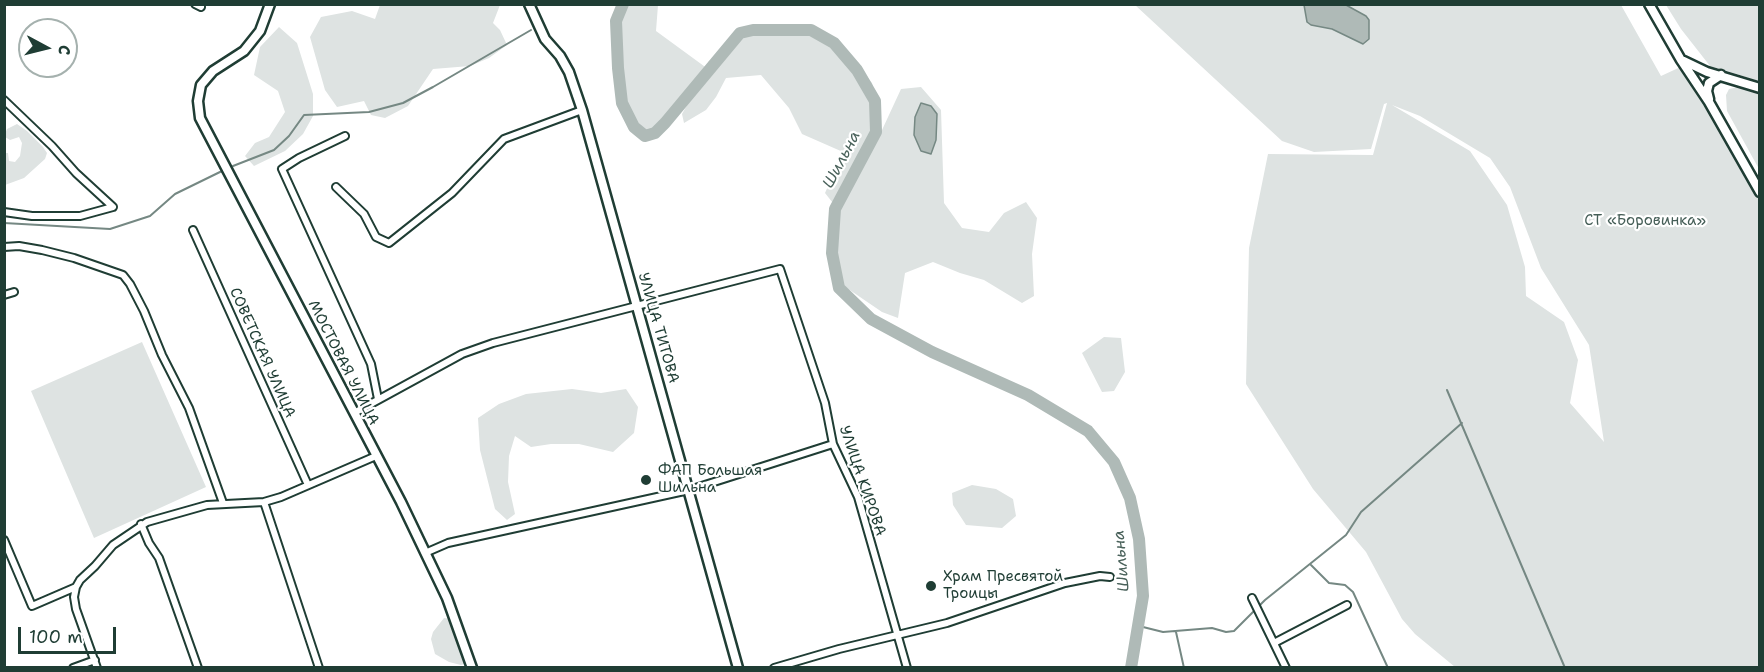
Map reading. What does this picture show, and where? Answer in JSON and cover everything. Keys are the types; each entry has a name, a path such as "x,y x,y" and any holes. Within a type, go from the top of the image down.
{"street":[{"name":"МОСТОВАЯ УЛИЦА","path":"270,4 260,31 244,51 213,71 201,86 198,101 200,118 425,553 447,598 472,668"},
{"name":"УЛИЦА ТИТОВА","path":"529,4 545,39 560,56 569,72 582,110 738,668"},
{"path":"1649,4 1681,60 1709,102 1760,192"},
{"path":"1681,60 1707,72 1760,88"},
{"path":"1709,102 1707,91 1709,84 1721,75"},
{"path":"4,100 113,207 80,216 32,216 4,212"},
{"path":"336,187 364,214 376,237 389,243 452,193 504,139 582,110"},
{"name":"МОСТОВАЯ УЛИЦА","path":"345,136 298,158 282,169 371,364 378,399"},
{"name":"СОВЕТСКАЯ УЛИЦА","path":"193,230 308,485"},
{"path":"4,246 42,250 123,275 144,311 162,355 189,408 223,503"},
{"name":"УЛИЦА КИРОВА","path":"637,306 780,269 825,403 833,444 858,497 907,668"},
{"path":"4,295 14,292"},
{"path":"354,413 462,354 494,343 637,306"},
{"path":"425,553 448,543 689,490 833,444"},
{"path":"97,668 74,597 80,580 113,545 141,524 183,510 223,503 264,502 376,456"},
{"path":"264,502 319,668"},
{"path":"141,524 149,543 159,558 198,668"},
{"path":"4,540 32,606 76,587"},
{"path":"774,668 947,623 1065,583 1100,576 1110,577"},
{"path":"1252,598 1286,668"},
{"path":"1274,643 1347,605"},
{"path":"73,668 95,660"}],"green space":[{"path":"380,5 500,5 493,23 500,30 507,45 489,58 470,66 433,69 408,106 385,118 371,115 364,101 337,107 325,90 310,37 321,17 352,11 375,19"},
{"path":"623,5 658,5 656,31 708,69 708,62 753,30 801,25 843,46 872,83 879,111 876,143 901,89 921,87 941,110 944,203 962,228 989,232 1004,213 1026,202 1037,218 1032,254 1034,296 1022,303 984,280 933,262 905,273 898,318 882,312 838,282 833,246 840,212 825,193 843,152 802,134 789,108 761,75 726,78 706,110 684,123 682,114 705,74 665,123 655,133 645,136 634,127 622,103 616,21"},
{"name":"СТ «Боровинка»","path":"1135,5 1621,5 1661,76 1687,64 1759,192 1759,667 1455,667 1415,634 1402,619 1366,552 1313,489 1246,384 1249,248 1268,154 1373,155 1387,103 1384,104 1371,149 1314,152 1282,141","holes":["1392,105 1420,116 1490,158 1510,187 1541,268 1589,345 1604,442 1570,403 1578,360 1564,322 1526,296 1525,267 1507,205 1470,151"]},
{"path":"1666,5 1759,5 1759,81 1710,66 1681,29"},
{"path":"279,27 297,43 313,94 313,116 303,134 285,151 254,166 245,156 255,143 269,137 285,112 278,91 254,75 260,47"},
{"path":"1739,87 1759,94 1759,169 1727,111 1726,95 1729,89"},
{"path":"17,124 27,131 47,153 45,159 24,178 5,185 5,153 8,153 9,161 15,162 20,156 22,143 19,137 10,140 5,137 5,134 7,129"},
{"path":"1104,337 1121,338 1125,372 1114,391 1102,392 1082,353"},
{"path":"142,342 206,487 94,538 31,391"},
{"path":"572,389 601,393 626,389 638,407 634,433 613,452 579,444 531,447 515,436 509,456 508,482 515,514 507,520 495,509 480,450 478,418 499,404 526,394"},
{"path":"972,485 996,489 1013,499 1016,516 1002,528 966,525 953,505 952,493"},
{"path":"444,618 451,619 468,663 461,665 449,662 435,654 431,639 433,632"}],"shaded area":[{"path":"1304,5 1346,5 1369,20 1369,39 1363,44 1332,29 1311,25 1307,22"},
{"path":"921,103 931,106 937,114 936,140 931,154 921,151 914,135 915,117"}],"waterway":[{"name":"Шильна","path":"623,4 616,21 622,103 634,127 645,136 655,133 665,123 740,33 753,30 811,30 834,43 857,70 875,101 876,132 835,209 832,253 839,288 871,319 932,352 1028,395 1088,431 1114,462 1130,498 1139,539 1143,596 1131,668"},
{"path":"233,166 274,150 289,136 304,115 369,112 403,103 531,30"},
{"path":"4,223 110,229 150,216 175,194 222,171"},
{"path":"1447,390 1565,668"},
{"path":"1139,626 1163,632 1212,628 1226,632 1234,631 1265,600 1346,535 1361,512 1462,423"},
{"path":"1311,565 1329,583 1345,585 1353,592 1388,668"},
{"path":"1176,632 1184,668"}],"place":[{"name":"ФАП Большая Шильна","path":"646,480"},
{"name":"Храм Пресвятой Троицы","path":"931,586"}]}
